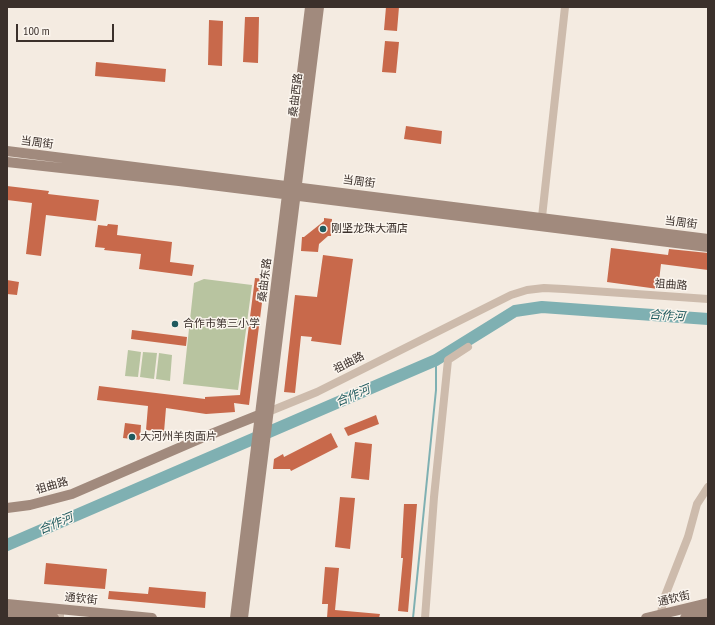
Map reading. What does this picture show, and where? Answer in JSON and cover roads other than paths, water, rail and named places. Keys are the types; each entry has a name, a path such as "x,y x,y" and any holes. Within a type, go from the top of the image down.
{"main road":[{"name":"桑曲西路","path":"292,191 310,7"},
{"name":"桑曲西路","path":"292,191 319,7"},
{"name":"当周街","path":"7,152 708,247"},
{"name":"当周街","path":"7,162 542,217 708,239"},
{"name":"桑曲东路","path":"259,454 292,191"},
{"name":"祖曲路","path":"7,508 30,505 72,494 204,436 264,418"},
{"path":"235,618 259,454"},
{"path":"243,618 259,454"},
{"name":"通钦街","path":"646,618 708,603"},
{"name":"通钦街","path":"7,604 60,613 152,618"},
{"path":"685,618 708,613"},
{"path":"7,614 54,618"}],"street":[{"path":"542,217 565,7"},
{"name":"祖曲路","path":"264,418 519,292 535,288 564,289 708,299"},
{"path":"425,618 434,497 448,360 468,347"},
{"path":"661,614 663,601 688,537 697,504 708,487"}],"waterway":[{"name":"合作河","path":"7,545 436,360 515,311 542,307 708,319"},
{"path":"413,618 436,390 436,360"}],"place":[{"name":"刚坚龙珠大酒店","path":"323,229"},
{"name":"合作市第三小学","path":"175,324"},
{"name":"大河州羊肉面片","path":"132,437"}]}
